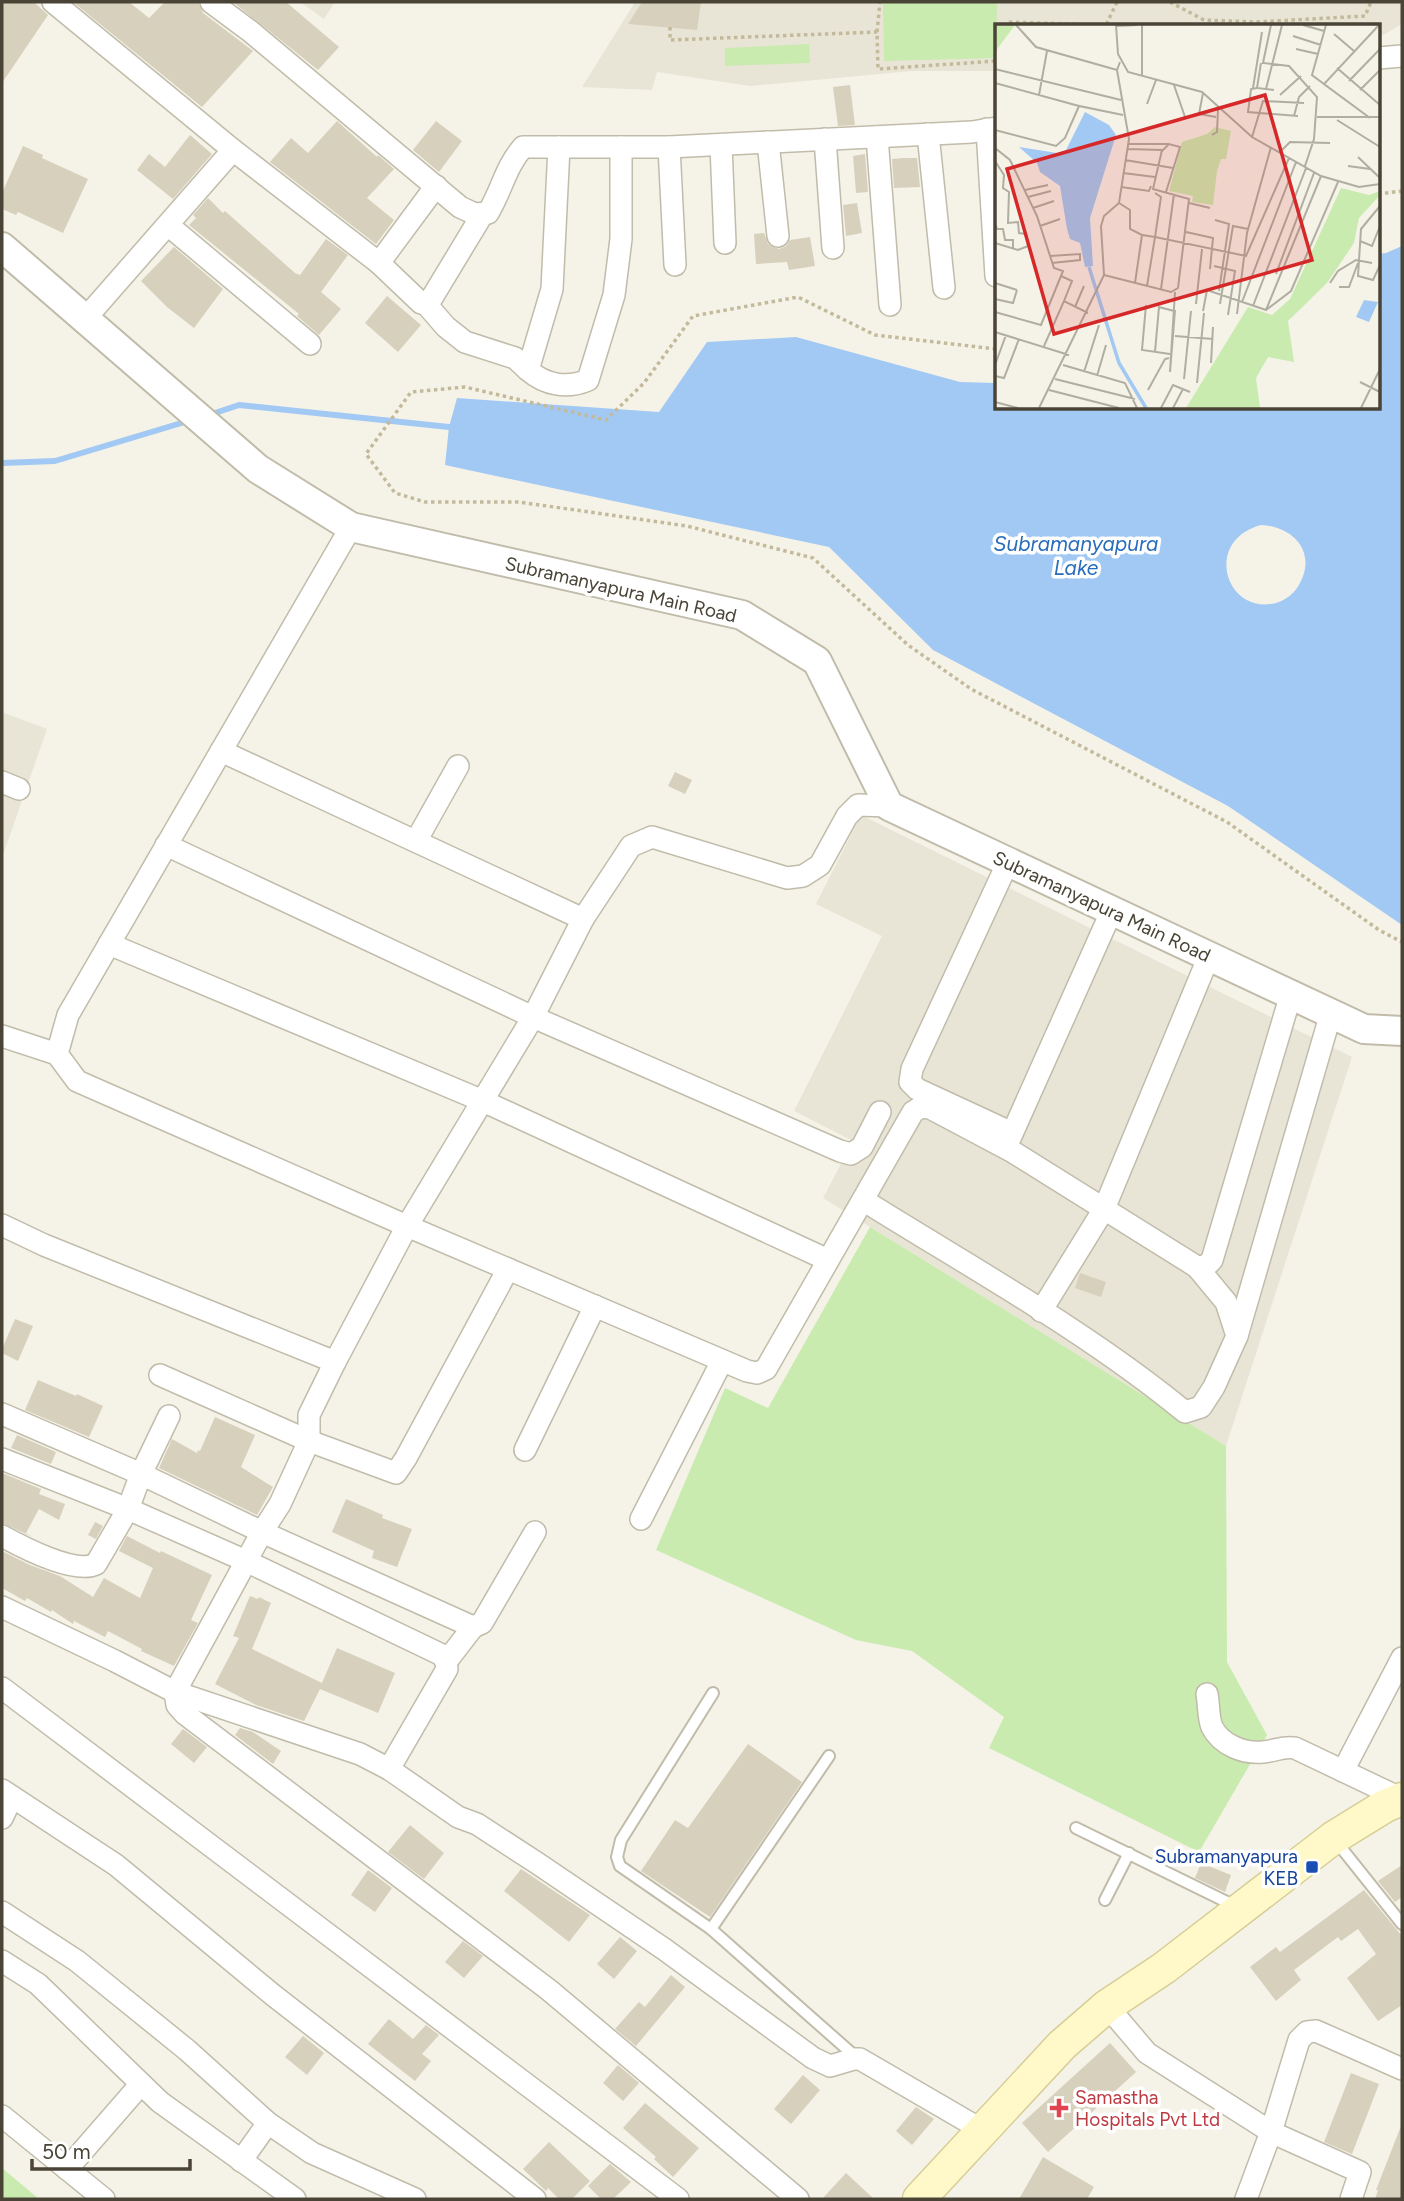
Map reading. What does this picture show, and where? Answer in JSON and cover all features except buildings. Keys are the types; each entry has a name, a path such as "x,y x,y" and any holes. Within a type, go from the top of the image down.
{"main road":[{"path":"919,2199 1062,2045 1107,2006 1164,1968 1333,1838 1385,1806 1402,1799"}],"street":[{"path":"53,2 233,150 379,263 465,342 515,358 534,376 555,384 579,384 588,380 614,295 621,239 621,147"},
{"path":"211,2 250,31 460,207 475,214 488,213 511,161 523,147 669,147 991,129 995,247"},
{"path":"1380,58 1402,55"},
{"path":"928,134 944,288"},
{"path":"877,137 890,304"},
{"path":"825,139 834,248"},
{"path":"768,142 778,236"},
{"path":"721,145 725,243"},
{"path":"528,370 552,289 559,147"},
{"path":"669,147 675,265"},
{"path":"84,320 233,150"},
{"path":"379,263 436,186"},
{"path":"426,304 482,215"},
{"path":"168,225 310,344"},
{"name":"Subramanyapura Main Road","path":"2,247 258,469 351,527 742,615 817,661 889,806 1364,1029 1402,1031"},
{"path":"57,1054 68,1015 351,527"},
{"path":"220,751 583,919"},
{"path":"416,841 458,766"},
{"path":"798,2199 549,1990 185,1714 177,1705 175,1692 279,1504 309,1441 309,1415 407,1226 533,1017 583,919 631,846 652,837 787,878 803,876 820,865 847,816 859,805 889,806"},
{"path":"166,845 533,1017 840,1151 852,1154 862,1147 880,1112"},
{"path":"1008,862 912,1069 910,1082 917,1090 1009,1141 1104,1209 1197,1267 1226,1302 1237,1336"},
{"path":"1009,1141 1112,910"},
{"path":"109,944 483,1101 828,1260"},
{"path":"1041,1311 1104,1209 1209,956"},
{"path":"1197,1267 1206,1266 1212,1260 1291,994"},
{"path":"863,1200 1148,1381 1185,1412 1201,1407 1214,1387 1237,1336 1331,1013"},
{"path":"2,1036 57,1054 77,1081 407,1226 722,1361 757,1373 766,1369 913,1112 921,1107 930,1108 1009,1141"},
{"path":"2,1225 44,1245 335,1362"},
{"path":"160,1374 309,1441 396,1473 508,1269"},
{"path":"525,1450 595,1306"},
{"path":"641,1519 722,1361"},
{"path":"2,1414 141,1474 473,1627"},
{"path":"2,1536 66,1565 90,1567 96,1564 128,1509 141,1474 169,1416"},
{"path":"2,1459 128,1509 246,1561 442,1655 447,1669 388,1769"},
{"path":"446,1662 473,1627 482,1622 535,1532"},
{"path":"2,1607 175,1692 360,1754 388,1769 458,1817 477,1824 527,1856 664,1949 814,2058 830,2066 857,2058 982,2130"},
{"path":"1343,1771 1402,1658"},
{"path":"2,1688 678,2199"},
{"path":"1207,1694 1212,1727 1227,1744 1246,1752 1264,1752 1286,1746 1295,1748 1402,1799"},
{"path":"2,1818 7,1793 116,1865 273,1994 535,2199"},
{"path":"2,1912 77,1961 187,2050 268,2123 312,2153 415,2199"},
{"path":"2,1961 38,1984 160,2102 295,2199"},
{"path":"1107,2006 1147,2053 1271,2132 1360,2172 1351,2199"},
{"path":"1246,2199 1271,2132 1299,2040 1307,2032 1316,2031 1402,2069"},
{"path":"67,2169 141,2084"},
{"path":"2,2116 104,2199"},
{"path":"241,2161 268,2123"}],"lane":[{"path":"713,1693 621,1840 617,1857 620,1866 711,1929 857,2058"},
{"path":"711,1929 829,1756"},
{"path":"1076,1828 1242,1910"},
{"path":"1333,1838 1400,1919"},
{"path":"1105,1900 1129,1853"}],"path":[{"path":"880,2 877,32 878,69 995,61"},
{"path":"1106,24 1117,2"},
{"path":"1170,2 1205,20 1256,22 1365,16 1371,2"},
{"path":"1006,24 1073,24"},
{"path":"670,27 670,40 877,32"},
{"path":"1380,194 1402,191"},
{"path":"995,349 875,335 798,297 693,316 644,383 606,421 465,387 411,392 366,454 395,493 425,502 519,502 687,526 813,558 908,645 971,689 1227,822 1379,930 1402,942"}],"shaded area":[{"path":"300,2 335,2 324,19"},
{"path":"635,2 1402,2 1402,24 1380,37 1380,24 995,24 995,71 912,71 750,86 657,72 652,90 582,87"},
{"path":"2,712 47,729 2,858"},
{"path":"861,815 1352,1057 1226,1446 823,1198 853,1141 794,1111 882,936 816,904"}],"green space":[{"path":"997,2 995,58 884,61 883,3"},
{"path":"809,44 810,63 725,66 725,48"},
{"path":"870,1227 1226,1446 1227,1662 1267,1735 1199,1852 989,1748 1004,1717 912,1651 856,1640 656,1550 725,1388 768,1408"},
{"path":"2,2168 39,2199 2,2199"}],"water":[{"name":"Subramanyapura Lake","path":"1402,246 1402,925 1228,806 933,650 829,547 445,465 449,427 457,398 659,412 707,342 796,337 960,382 995,383 995,410 1380,410 1380,254","holes":["1261,525 1283,530 1298,542 1303,551 1304,571 1298,587 1287,598 1276,603 1259,604 1244,599 1234,588 1228,575 1227,560 1231,546 1243,533"]}],"waterway":[{"path":"209,415 239,405 449,427"},
{"path":"2,463 55,461 188,421"}],"place":[{"name":"Subramanyapura KEB","path":"1312,1867"},
{"name":"Samastha Hospitals Pvt Ltd","path":"1059,2108"}]}
